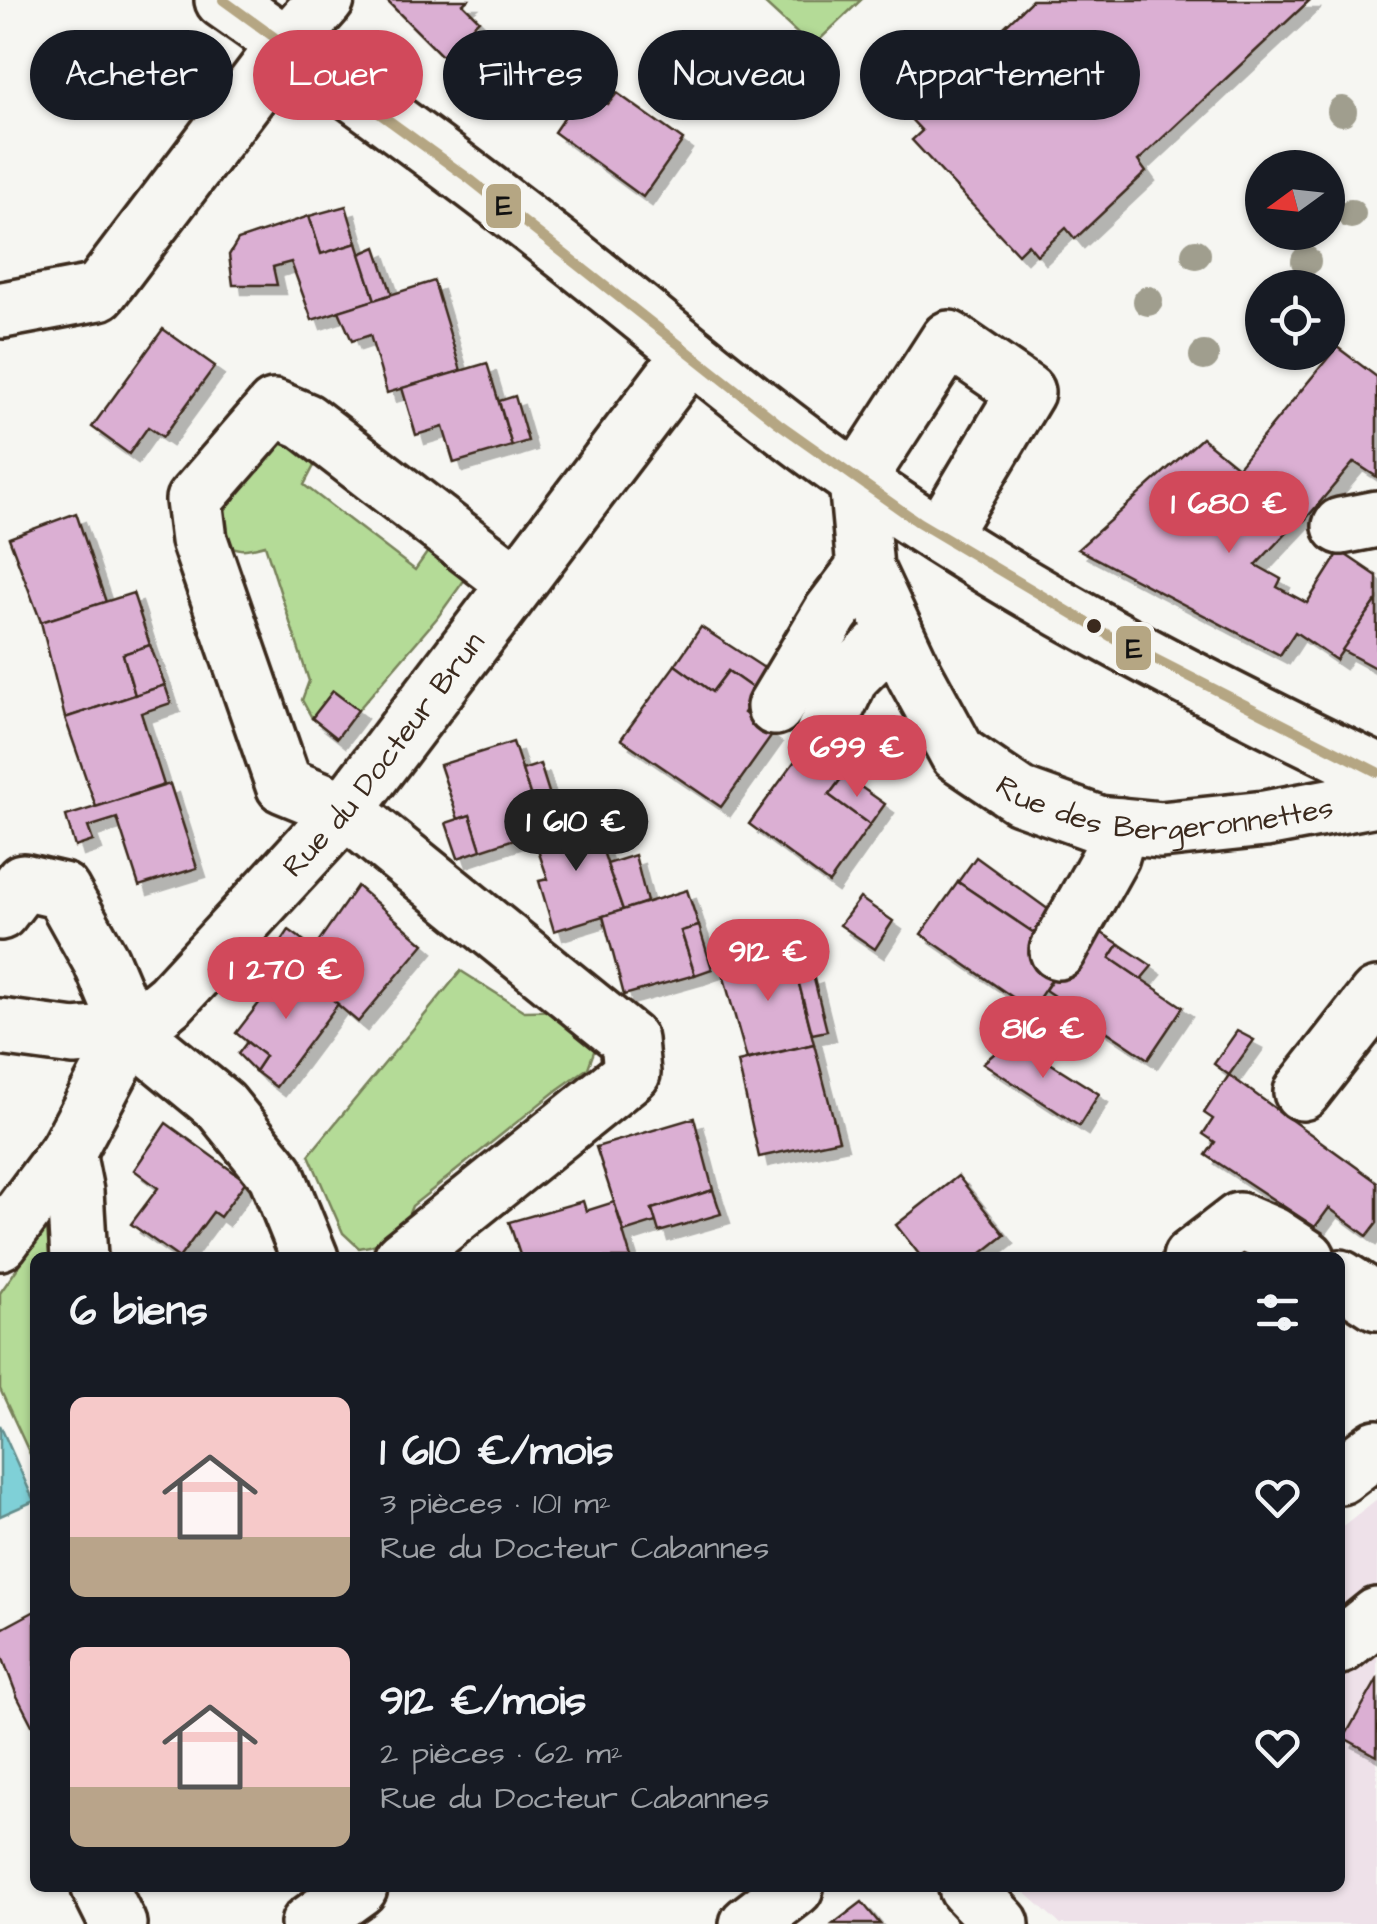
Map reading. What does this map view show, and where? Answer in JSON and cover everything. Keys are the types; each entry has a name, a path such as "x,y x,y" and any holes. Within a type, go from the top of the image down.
{"street":[{"path":"222,0 266,30"},
{"path":"299,30 326,0"},
{"path":"2,310 98,292 253,88"},
{"path":"388,120 552,242 778,424 940,536 1092,628 1186,679 1377,772"},
{"path":"858,481 949,339 1026,392 940,536"},
{"name":"Rue du Docteur Brun","path":"131,1032 171,998 345,810 691,354"},
{"path":"409,1252 632,1073 628,1040 345,810 284,785 198,540 194,500 274,408 306,421 516,583"},
{"name":"Rue des Bergeronnettes","path":"858,481 865,568 895,632 958,754 1020,796 1098,824 1161,830 1266,818 1377,798"},
{"path":"774,707 831,613 865,568"},
{"path":"824,733 852,676 895,632"},
{"path":"1058,951 1111,856 1120,826"},
{"path":"0,912 23,882 62,890 101,961 131,1032 221,1106 276,1174 308,1252"},
{"path":"1302,1092 1377,996"},
{"path":"0,1027 74,1037 131,1032"},
{"path":"0,1242 67,1152 131,1032"},
{"path":"67,1152 75,1192 79,1252"},
{"path":"1199,1252 1239,1221 1299,1252"},
{"path":"1345,1281 1377,1302"},
{"path":"1345,1472 1377,1448"},
{"path":"1345,1642 1377,1616"},
{"path":"102,1892 118,1924"},
{"path":"309,1924 353,1892"},
{"path":"748,1924 790,1892"},
{"path":"970,1892 1002,1924"}],"shaded area":[{"path":"1377,1499 1377,1924 1060,1924 1024,1892 1345,1892 1345,1524"}],"green space":[{"path":"761,0 861,0 830,30 794,30"},
{"path":"280,438 317,460 304,485 415,570 431,547 459,558 463,582 358,710 333,691 312,718 302,700 309,681 265,545 241,549 220,539 216,506"},
{"path":"461,971 524,1011 580,1010 599,1038 588,1068 412,1206 393,1235 359,1248 343,1233 309,1155"},
{"path":"55,1215 60,1252 30,1252 30,1454 0,1389 0,1293"}],"water":[{"path":"0,1425 30,1492 30,1503 0,1516"}],"building":[{"path":"386,0 468,0 463,4 479,20 469,30 443,30 442,56 423,37 423,30 416,30"},
{"path":"1032,0 1310,0 1138,161 1146,172 1075,239 1066,228 1037,255 1028,244 1018,254 912,140 922,131 912,120 1140,120 1140,30 1001,30"},
{"path":"618,94 638,108 638,120 655,120 683,140 643,197 554,132 562,120 618,120"},
{"path":"346,206 357,243 321,254 309,216"},
{"path":"309,216 321,254 357,243 375,300 312,320 291,262 273,267 277,285 233,285 229,255 238,240"},
{"path":"376,247 392,294 375,300 360,254"},
{"path":"434,281 461,371 387,393 370,335 352,341 339,311"},
{"path":"163,329 215,366 163,437 148,427 129,454 92,427"},
{"path":"1345,353 1377,377 1377,477 1354,462 1304,521 1237,468 1318,370 1345,370"},
{"path":"487,363 512,446 454,463 443,427 416,435 402,388"},
{"path":"515,396 528,441 512,446 499,401"},
{"path":"1202,438 1300,518 1256,565 1281,579 1277,587 1307,603 1340,551 1377,576 1377,600 1336,660 1295,632 1280,655 1078,549"},
{"path":"76,513 106,602 41,622 9,538"},
{"path":"133,593 150,645 123,654 135,695 65,718 41,622"},
{"path":"1377,600 1377,669 1342,650"},
{"path":"701,627 772,673 758,692 728,671 712,692 675,665"},
{"path":"150,645 165,685 135,695 123,654"},
{"path":"675,665 712,692 728,671 758,692 744,713 773,734 721,807 621,739"},
{"path":"165,685 171,703 141,713 164,785 96,807 65,718"},
{"path":"333,691 358,710 337,738 312,718"},
{"path":"513,742 542,830 481,850 470,815 458,819 440,765"},
{"path":"805,747 844,775 829,795 870,825 829,883 749,824"},
{"path":"540,764 559,824 542,830 522,770"},
{"path":"844,775 885,804 870,825 829,795"},
{"path":"170,784 197,868 139,886 117,818 88,827 93,841 75,847 66,816"},
{"path":"590,813 623,910 554,931 539,881 548,879 532,833"},
{"path":"470,815 481,850 458,858 446,823"},
{"path":"635,855 647,902 623,910 607,864"},
{"path":"976,857 1056,915 1040,937 958,882"},
{"path":"958,882 1040,937 1058,970 1031,1010 921,934"},
{"path":"357,886 424,944 358,1022 275,951 289,930 314,948"},
{"path":"687,890 699,926 681,931 695,975 624,995 603,916"},
{"path":"860,898 893,921 875,949 840,925"},
{"path":"1089,925 1119,944 1110,958 1183,1007 1148,1059 1045,990"},
{"path":"699,926 712,969 695,975 681,931"},
{"path":"1119,944 1152,966 1141,979 1110,958"},
{"path":"790,947 814,1044 747,1059 721,967"},
{"path":"290,963 338,1004 276,1087 255,1071 265,1056 236,1033"},
{"path":"813,975 827,1031 812,1034 798,980"},
{"path":"1237,1031 1254,1040 1229,1075 1214,1064"},
{"path":"1012,1039 1099,1094 1079,1126 983,1063"},
{"path":"247,1042 265,1056 255,1071 238,1054"},
{"path":"814,1044 839,1140 759,1157 738,1062"},
{"path":"1229,1075 1377,1182 1377,1223 1367,1236 1329,1208 1315,1227 1206,1155 1215,1142 1203,1134 1213,1119 1204,1113"},
{"path":"694,1118 713,1190 652,1209 656,1222 624,1232 596,1147"},
{"path":"166,1123 246,1181 220,1217 213,1212 183,1252 171,1252 131,1224 158,1188 134,1170"},
{"path":"958,1176 1005,1235 984,1252 917,1252 896,1225"},
{"path":"713,1190 721,1214 659,1232 652,1209"},
{"path":"583,1201 586,1211 614,1202 629,1252 519,1252 509,1222"},
{"path":"30,1614 30,1721 0,1651 0,1630"},
{"path":"1377,1680 1377,1756 1345,1736"},
{"path":"862,1902 880,1924 833,1924"}],"transit line":[{"name":"E","path":"223,0 471,180 778,423 918,522 1110,636 1377,772"}]}
